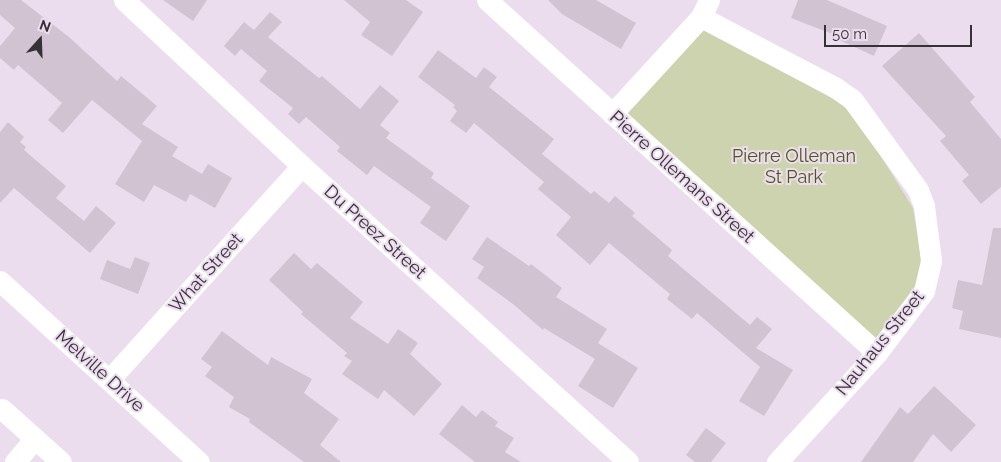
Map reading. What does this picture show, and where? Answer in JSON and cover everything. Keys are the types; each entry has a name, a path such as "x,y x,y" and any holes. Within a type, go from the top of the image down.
{"street":[{"name":"Du Preez Street","path":"124,0 302,166 628,462"},
{"name":"Pierre Ollemans Street","path":"487,0 877,353"},
{"path":"612,114 705,8"},
{"name":"Nauhaus Street","path":"705,8 852,99 918,190 924,206 931,261 924,291 877,353 777,462"},
{"name":"What Street","path":"109,380 302,166"},
{"name":"Melville Drive","path":"0,281 199,462"},
{"path":"2,409 61,462"},
{"path":"15,462 34,439"}],"green space":[{"name":"Pierre Olleman St Park","path":"703,26 852,109 913,208 924,275 872,348 618,117"}],"building":[{"path":"0,0 21,0 69,37 117,81 121,76 157,106 142,124 178,147 172,156 202,174 208,164 232,178 215,208 190,194 186,202 154,185 144,202 115,184 142,141 92,100 63,133 48,120 62,103 18,65 14,70 0,58 0,46 15,28 0,15"},
{"path":"163,0 207,0 193,21"},
{"path":"344,0 406,0 423,12 392,56 361,35 370,22"},
{"path":"548,0 596,0 636,23 621,49 562,14"},
{"path":"798,0 827,0 887,26 874,56 839,40 840,37 791,18"},
{"path":"270,12 282,22 268,37 319,78 322,76 360,109 380,85 399,101 380,125 390,133 386,138 434,173 431,178 470,206 446,241 420,223 431,207 374,166 367,175 337,151 340,147 306,117 299,124 288,114 293,108 259,81 267,71 241,49 235,56 224,46 244,22 254,30"},
{"path":"919,33 975,97 970,102 1001,139 1001,187 981,204 962,181 969,175 940,141 946,136 882,66"},
{"path":"438,50 476,78 484,67 497,77 489,87 554,139 542,154 591,194 594,191 609,203 615,196 635,213 632,216 672,250 668,256 750,325 757,317 772,329 756,348 793,370 764,416 739,401 760,367 697,313 692,319 667,299 670,294 609,243 590,265 556,235 571,217 538,189 544,182 474,123 466,133 450,121 457,111 453,107 455,105 418,77"},
{"path":"8,122 24,137 20,142 26,147 24,150 66,186 56,198 84,221 96,206 116,223 90,253 14,188 0,203 0,132"},
{"path":"993,228 1001,228 1001,338 959,329 963,311 952,308 958,280 982,285"},
{"path":"487,237 529,266 531,264 562,288 556,297 607,329 598,343 638,368 613,408 578,386 595,359 544,328 543,330 513,304 477,278 484,267 472,259"},
{"path":"294,253 311,269 317,263 363,302 350,318 388,344 398,329 418,343 410,354 442,384 414,416 384,390 378,399 342,374 352,361 344,356 347,353 301,314 303,312 269,280"},
{"path":"135,257 150,263 138,294 100,279 107,260 130,269"},
{"path":"222,331 268,365 271,357 312,379 304,393 339,419 320,445 341,462 304,462 249,422 250,419 229,407 234,397 205,376 212,367 201,359"},
{"path":"934,386 976,425 951,452 933,434 913,462 861,462 900,407 908,414"},
{"path":"462,405 476,417 482,410 498,422 495,426 514,438 505,452 521,462 475,462 439,434"},
{"path":"706,428 726,443 711,462 695,462 686,455"}]}
